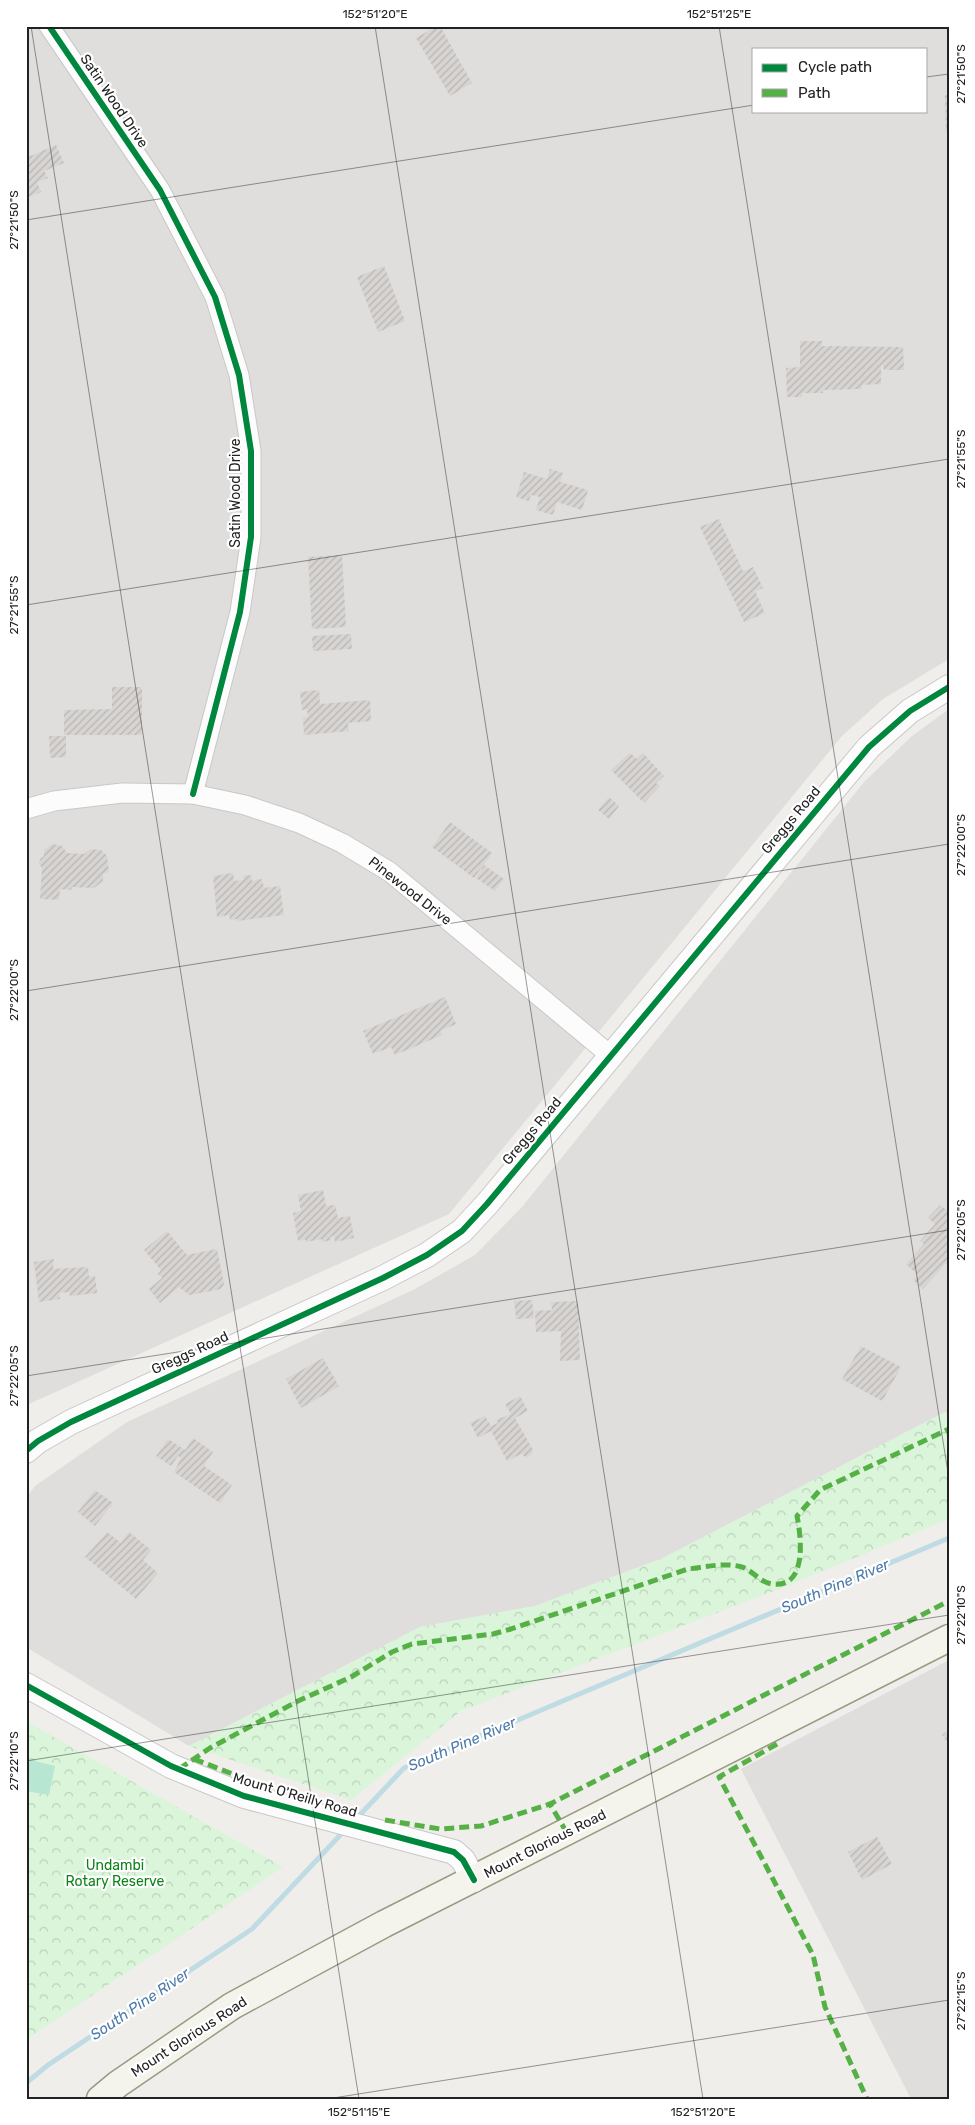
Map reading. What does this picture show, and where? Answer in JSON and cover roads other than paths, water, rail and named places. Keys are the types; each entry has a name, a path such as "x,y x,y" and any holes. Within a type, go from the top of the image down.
{"main road":[{"name":"Mount Glorious Road","path":"100,2099 232,2006 384,1924 949,1638"}],"street":[{"name":"Satin Wood Drive","path":"49,26 160,190 215,297 239,375 251,451 251,537 240,612 193,794"},
{"name":"Greggs Road","path":"26,1451 38,1441 71,1422 383,1278 428,1255 462,1231 487,1204 869,746 910,711 949,686"},
{"name":"Pinewood Drive","path":"26,809 54,801 122,793 193,794 245,805 299,823 342,843 390,872 610,1055"},
{"name":"Mount O'Reilly Road","path":"26,1685 171,1766 244,1796 454,1852 463,1860 474,1880"}],"waterway":[{"name":"South Pine River","path":"356,1819 404,1768 949,1538"},
{"name":"South Pine River","path":"26,2083 48,2065 252,1929 345,1830"}],"park label":[{"name":"Undambi Rotary Reserve","path":"115,1874"}]}
